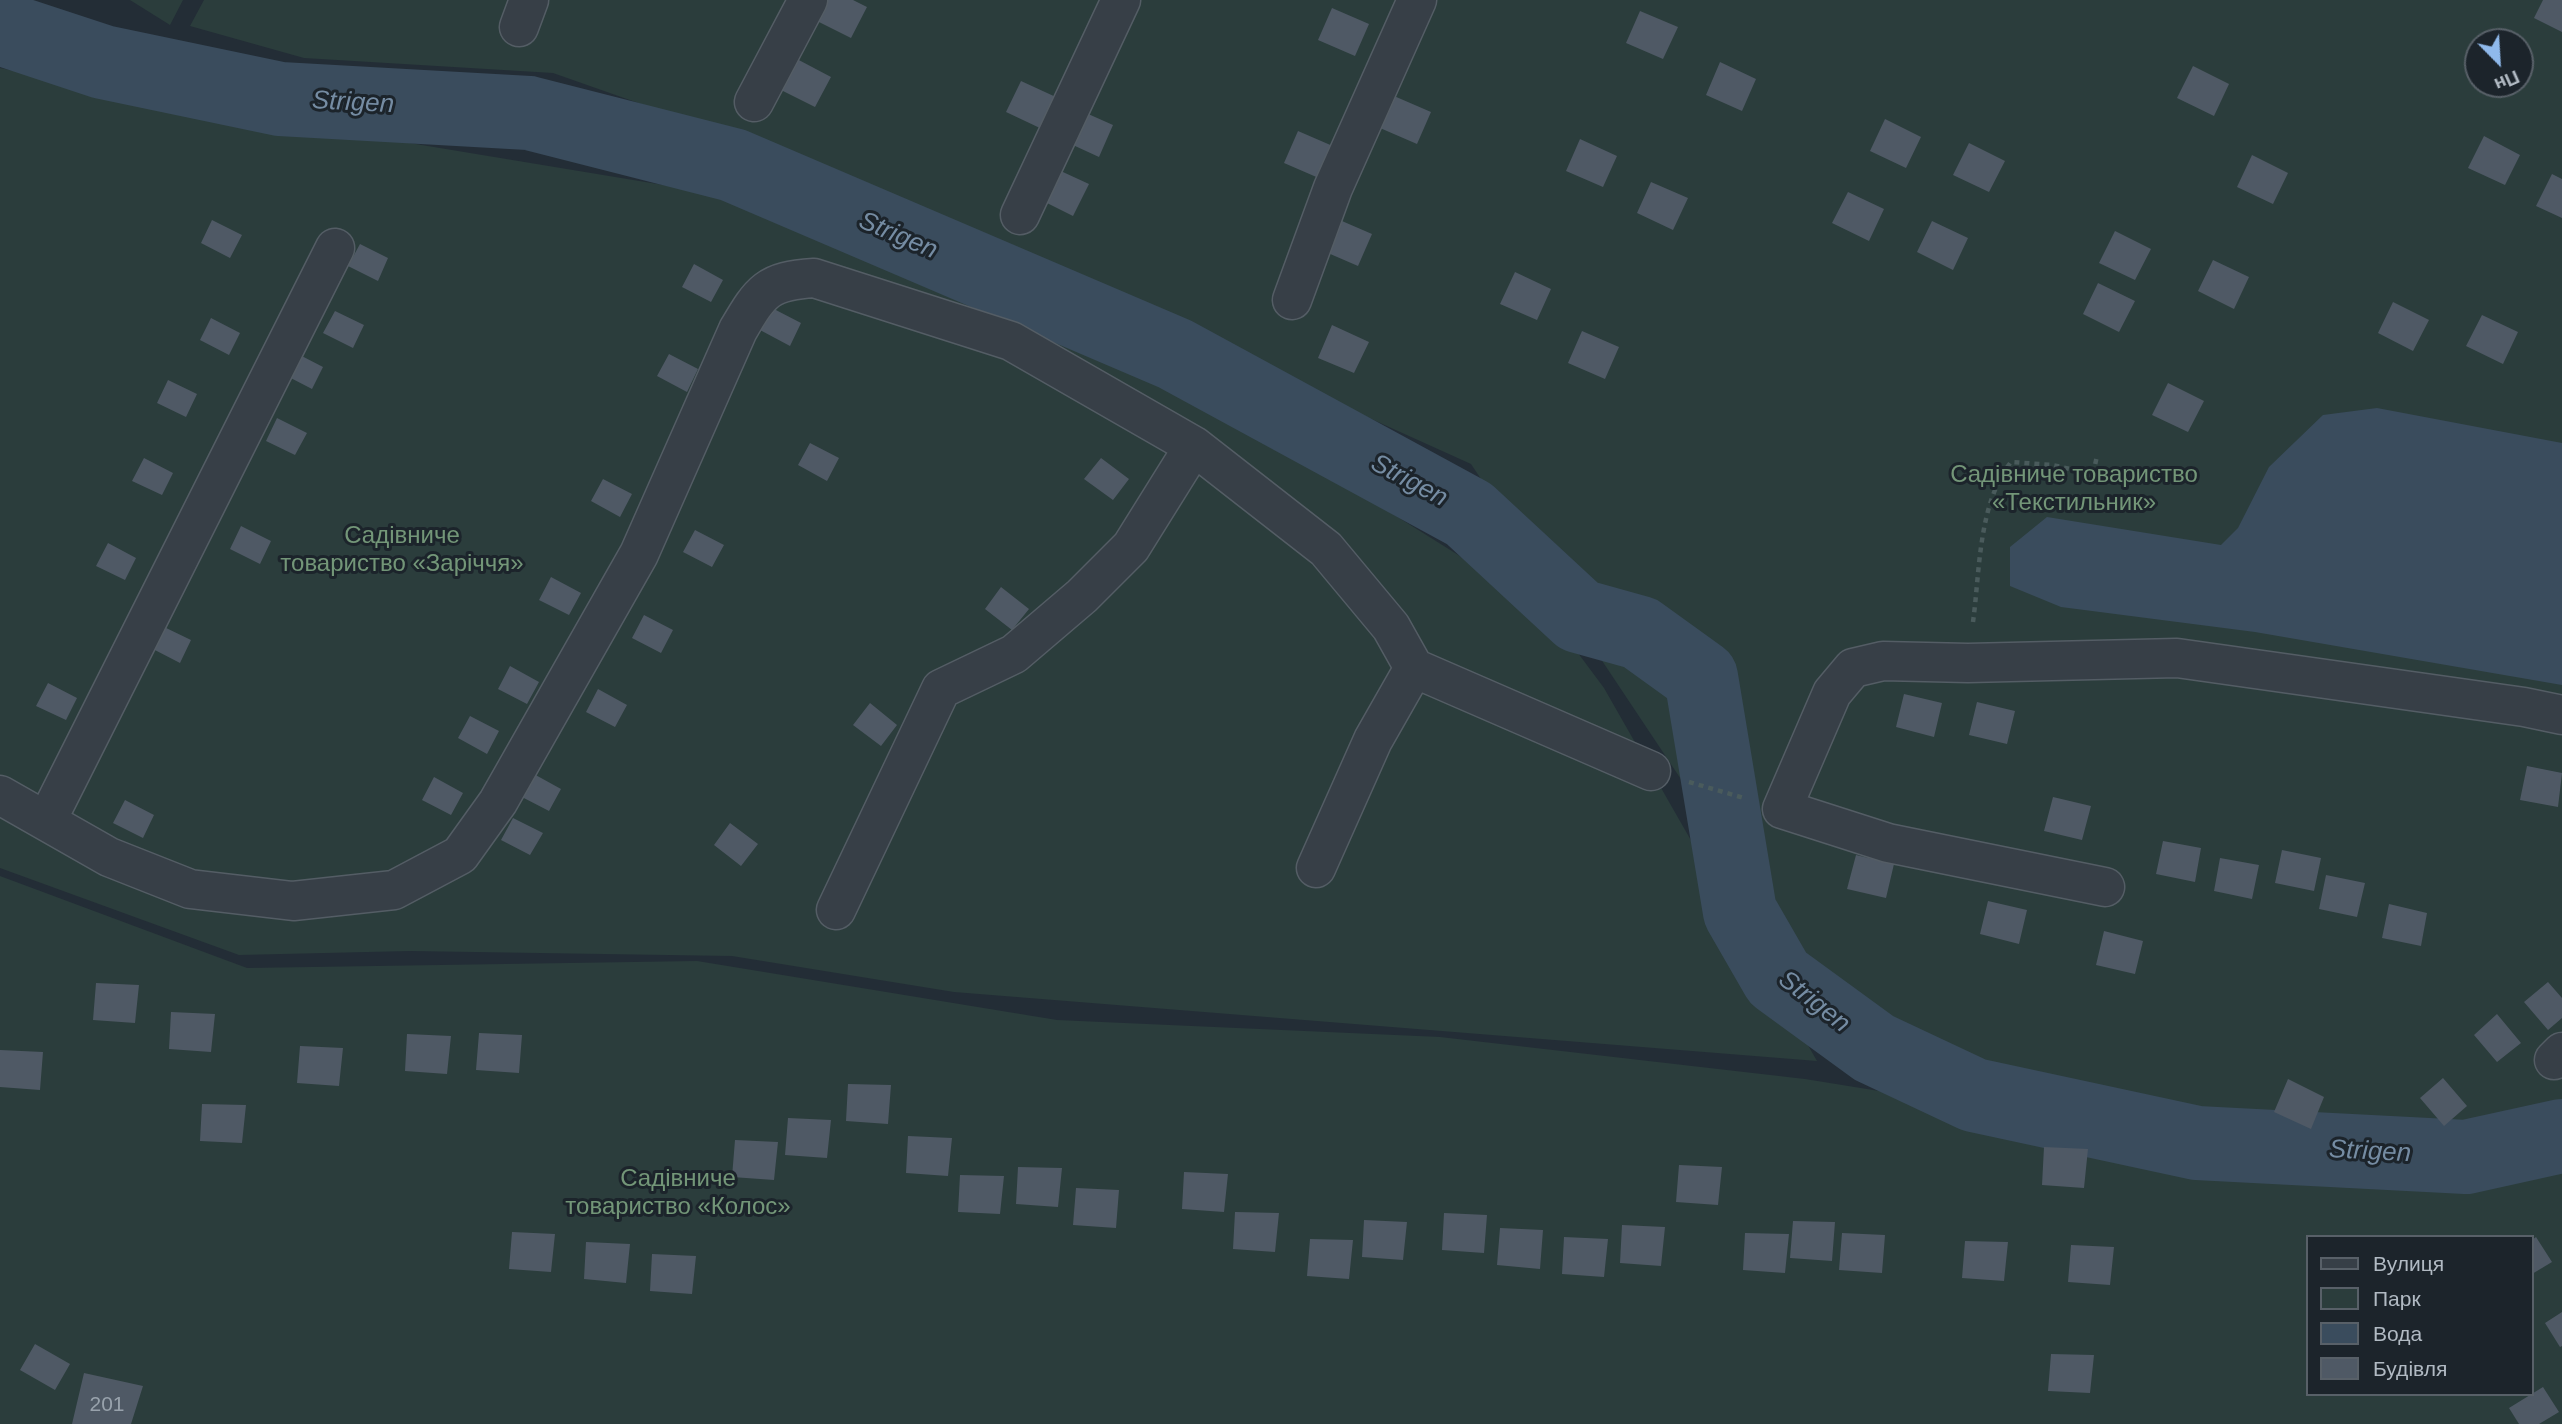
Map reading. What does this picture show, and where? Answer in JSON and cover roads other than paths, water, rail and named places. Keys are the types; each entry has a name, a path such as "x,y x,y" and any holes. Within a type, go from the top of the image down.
{"street":[{"path":"754,102 808,0"},
{"path":"1020,215 1121,0"},
{"path":"1292,300 1333,188 1417,0"},
{"path":"47,820 335,248"},
{"path":"0,795 109,857 191,889 293,901 394,890 460,855 498,803 639,554 738,330 754,302 781,280 814,278 1011,341 1194,446 1326,549 1391,627 1414,668 1651,771"},
{"path":"836,910 941,689 1014,654 1082,596 1130,547 1194,446"},
{"path":"2105,887 1888,843 1782,809 1832,693 1853,668 1883,661 1968,663 2176,659 2524,707 2562,715"},
{"path":"1316,868 1373,740 1414,668"}],"water":[{"path":"2377,408 2562,443 2562,685 2255,632 2061,607 2010,586 2010,547 2047,517 2221,545 2238,528 2269,467 2323,415"}],"waterway":[{"name":"Strigen","path":"0,28 103,62 280,99 529,113 733,165 1175,354 1469,514 1579,616 1640,633 1701,677 1740,912 1778,978 1874,1048 1974,1095 2197,1143 2466,1157 2562,1136"}],"park label":[{"name":"Садівниче товариство «Текстильник»","path":"2074,489"},
{"name":"Садівниче товариство «Заріччя»","path":"402,550"},
{"name":"Садівниче товариство «Колос»","path":"678,1193"}]}
